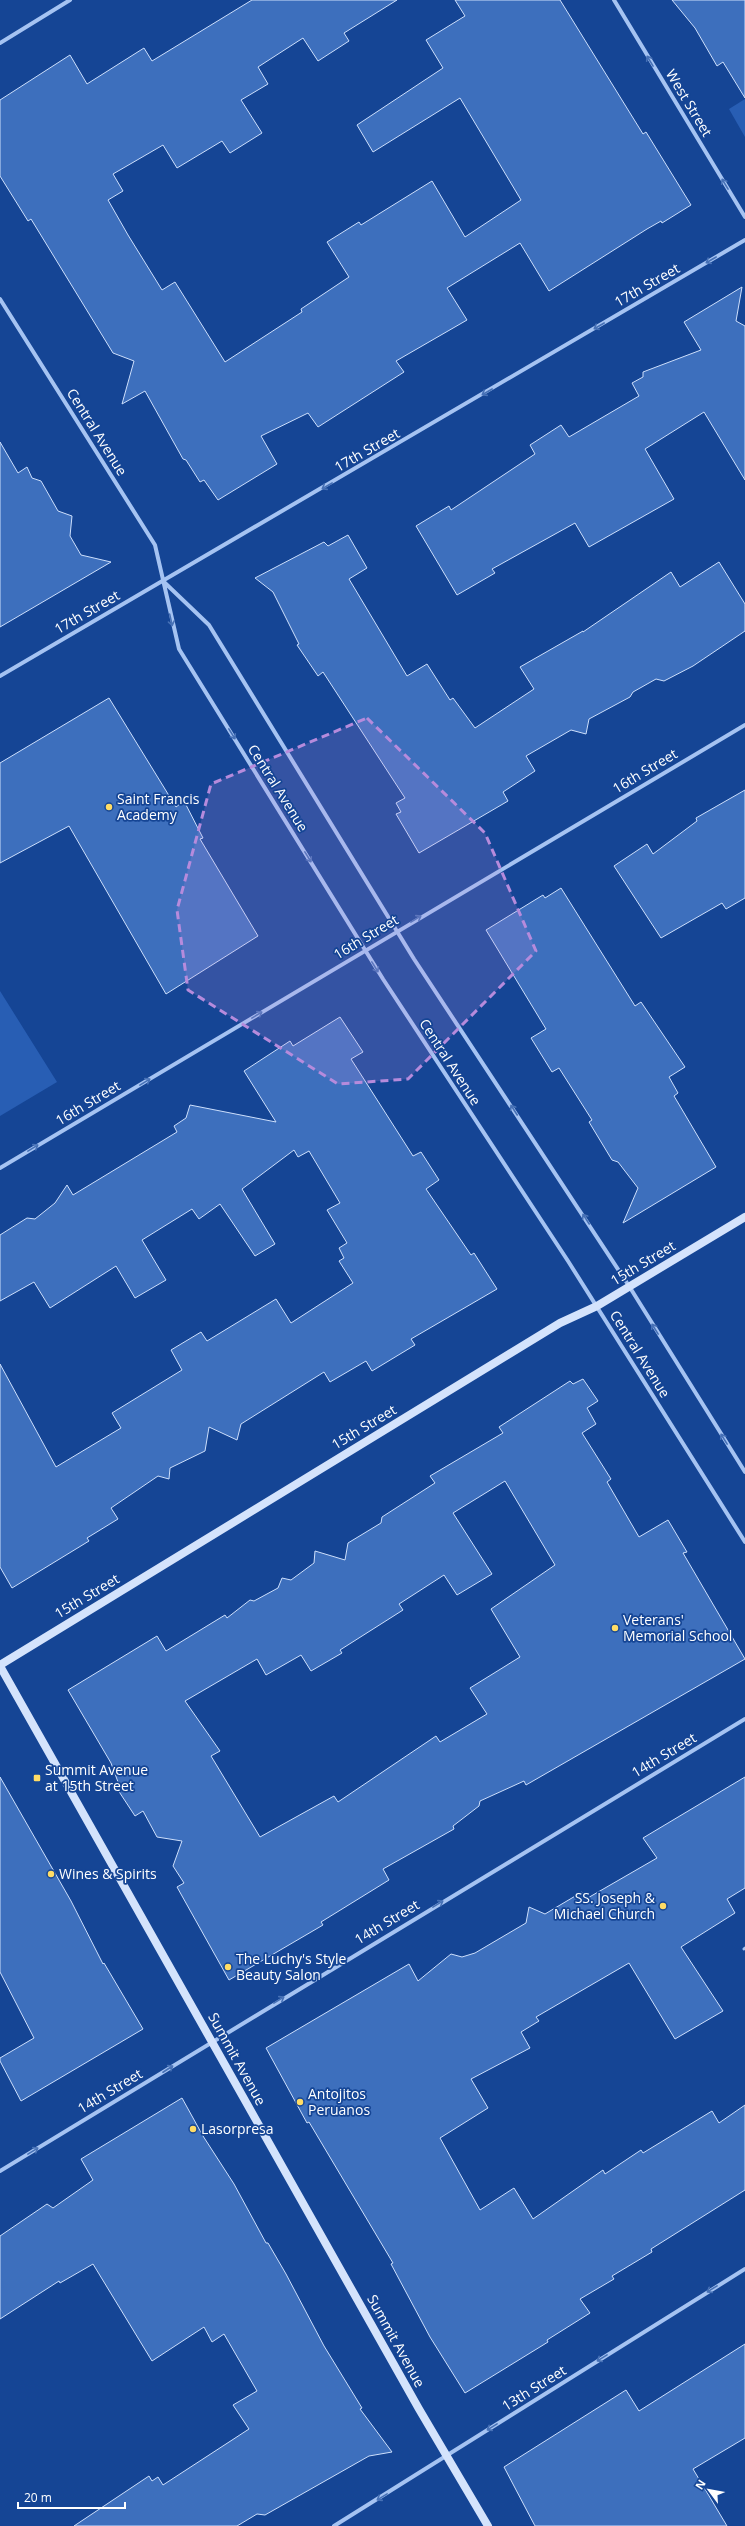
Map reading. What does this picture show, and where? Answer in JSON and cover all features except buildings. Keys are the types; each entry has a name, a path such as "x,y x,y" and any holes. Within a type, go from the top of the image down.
{"street":[{"path":"0,43 69,0"},
{"name":"West Street","path":"614,0 745,217"},
{"name":"17th Street","path":"0,676 164,582 745,240"},
{"name":"Central Avenue","path":"0,299 155,545 179,649 365,950 597,1306 745,1542"},
{"name":"Central Avenue","path":"164,582 209,625 398,930 629,1286 745,1472"},
{"name":"16th Street","path":"0,1168 745,725"},
{"name":"15th Street","path":"0,1666 560,1323 597,1306 745,1217"},
{"name":"Summit Avenue","path":"0,1666 488,2526"},
{"name":"14th Street","path":"0,2171 745,1719"},
{"name":"13th Street","path":"334,2526 745,2269"}],"highlighted area":[{"path":"367,718 485,833 536,951 408,1079 338,1084 188,990 177,910 211,784"}],"shaded area":[{"path":"745,99 745,137 729,109"},
{"path":"0,991 57,1082 0,1116"}],"place":[{"name":"Saint Francis Academy","path":"109,807"},
{"name":"Veterans' Memorial School","path":"615,1628"},
{"name":"Summit Avenue at 15th Street","path":"37,1778"},
{"name":"Wines & Spirits","path":"51,1874"},
{"name":"SS. Joseph & Michael Church","path":"663,1906"},
{"name":"The Luchy's Style Beauty Salon","path":"228,1967"},
{"name":"Antojitos Peruanos","path":"300,2102"},
{"name":"Lasorpresa","path":"193,2129"}]}
